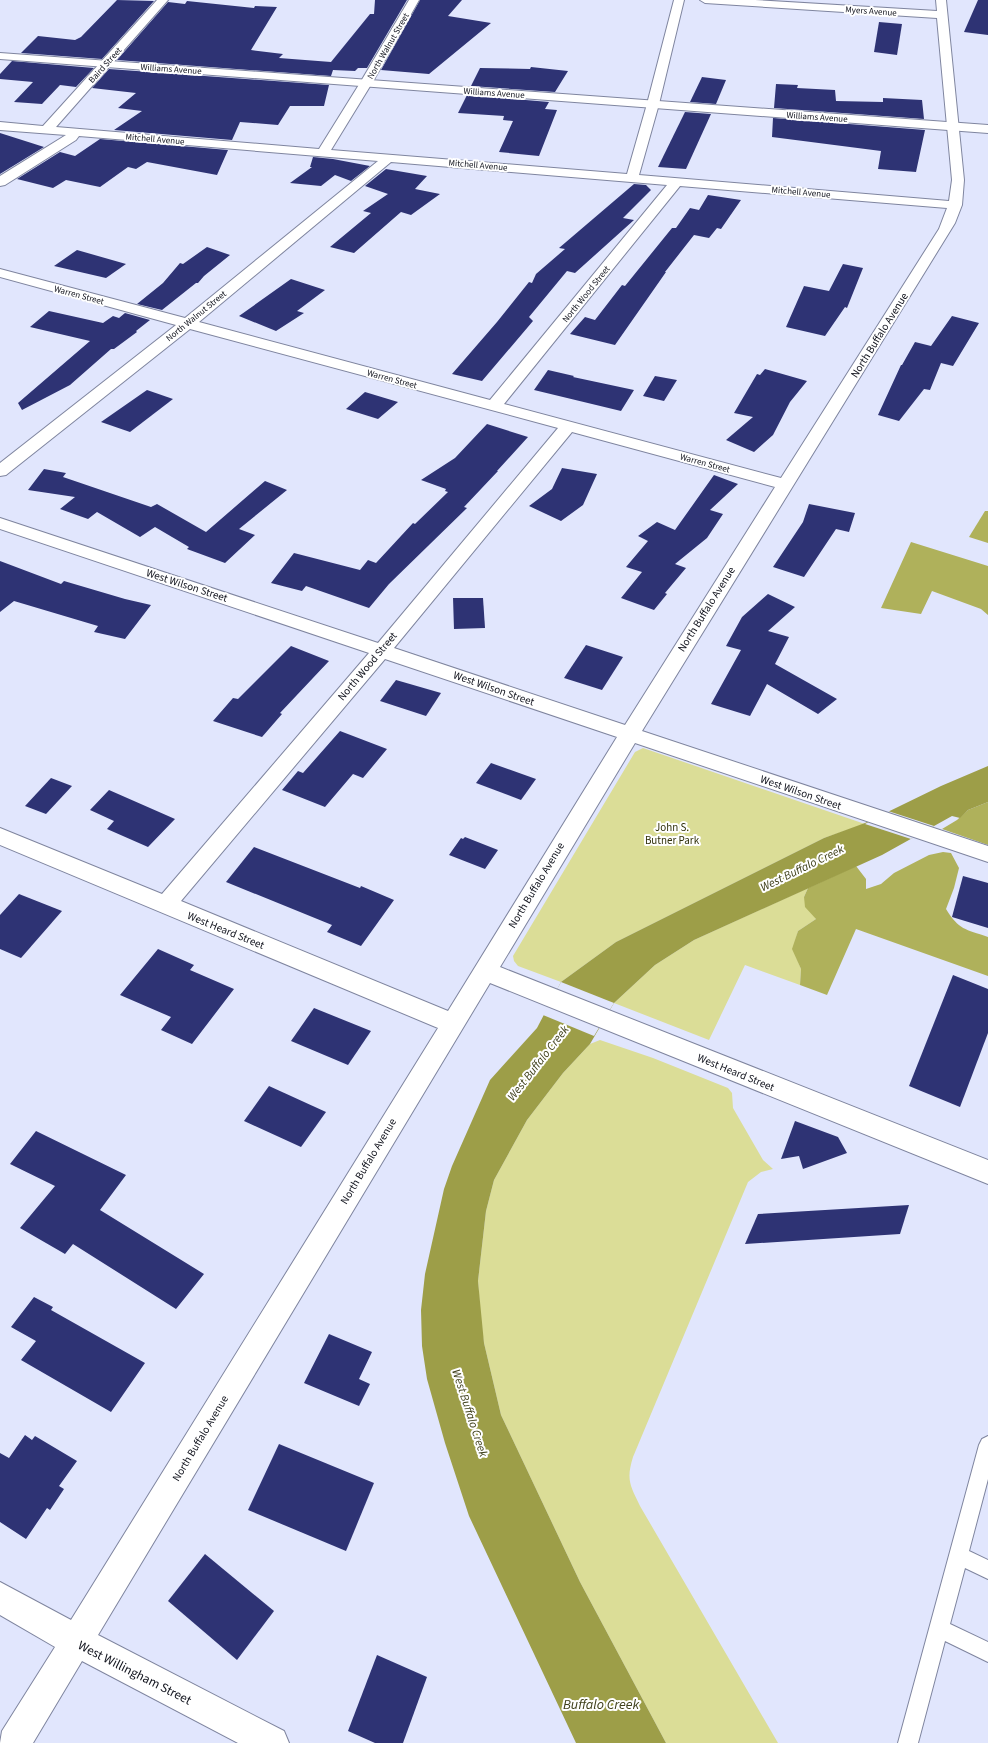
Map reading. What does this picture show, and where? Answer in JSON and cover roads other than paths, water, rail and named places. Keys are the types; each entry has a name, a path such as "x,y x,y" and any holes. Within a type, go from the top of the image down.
{"street":[{"name":"Baird Street","path":"47,129 163,0"},
{"name":"North Walnut Street","path":"323,152 366,83 414,0"},
{"path":"632,178 653,104 679,0"},
{"name":"Myers Avenue","path":"705,0 942,8"},
{"name":"North Buffalo Avenue","path":"14,1743 629,734 784,484 946,229 958,193 958,180 942,8"},
{"name":"Williams Avenue","path":"0,56 988,129"},
{"name":"Mitchell Avenue","path":"0,126 955,205"},
{"path":"0,182 76,132"},
{"name":"North Walnut Street","path":"0,471 187,324 385,162 388,157"},
{"name":"North Wood Street","path":"494,406 673,187 675,181"},
{"name":"Warren Street","path":"0,273 784,484"},
{"name":"North Wood Street","path":"165,905 382,650 568,426"},
{"name":"West Wilson Street","path":"0,523 988,854"},
{"name":"West Heard Street","path":"0,836 452,1023"},
{"name":"West Heard Street","path":"484,971 988,1172"},
{"name":"West Willingham Street","path":"0,1598 76,1641 272,1743"}],"lane":[{"path":"908,1743 938,1628 960,1556 988,1444"},
{"path":"960,1556 988,1570"},
{"path":"938,1628 988,1652"}],"water":[{"name":"Buffalo Creek","path":"988,766 988,802 968,810 960,818 952,816 882,855 694,940 655,965 614,1003 590,1044 563,1073 527,1120 494,1180 486,1211 478,1281 484,1343 501,1415 580,1582 666,1743 576,1743 469,1516 445,1443 427,1379 422,1346 421,1310 425,1274 444,1189 452,1166 490,1080 537,1028 561,982 616,942 824,838 865,823 941,786"}],"park label":[{"name":"John S. Butner Park","path":"672,833"}],"water label":[{"name":"West Buffalo Creek","path":"802,868"},
{"name":"West Buffalo Creek","path":"538,1063"},
{"name":"West Buffalo Creek","path":"470,1413"}]}
